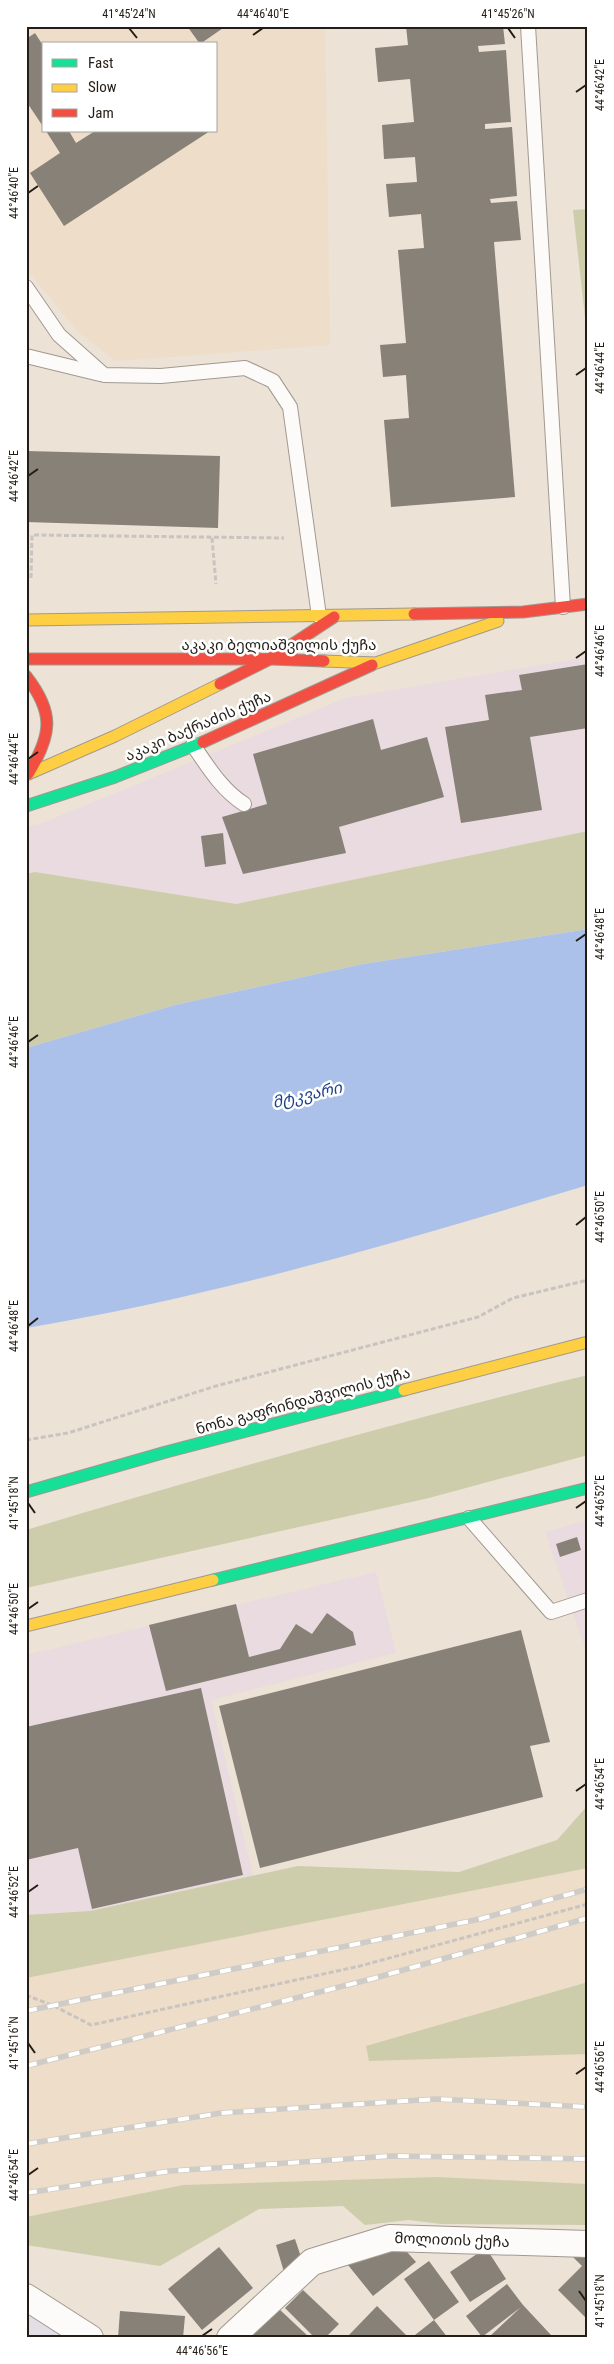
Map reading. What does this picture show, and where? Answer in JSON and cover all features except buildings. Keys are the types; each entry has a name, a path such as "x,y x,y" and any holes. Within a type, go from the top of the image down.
{"main road":[{"name":"აკაკი ბელიაშვილის ქუჩა","path":"26,620 334,617 523,612 588,604"},
{"name":"აკაკი ბელიაშვილის ქუჩა","path":"26,659 270,659 376,663 523,612"},
{"name":"აკაკი ბაქრაძის ქუჩა","path":"27,774 115,736 270,659 334,617"},
{"name":"აკაკი ბაქრაძის ქუჩა","path":"26,806 121,775 254,720 376,663"},
{"path":"26,676 38,690 48,710 48,731 43,752 27,774"},
{"name":"ნონა გაფრინდაშვილის ქუჩა","path":"26,1492 166,1452 588,1342"},
{"path":"26,1626 588,1488"}],"street":[{"name":"მოლითის ქუჩა","path":"230,2338 312,2262 390,2238 588,2244"},
{"path":"26,2297 90,2338"}],"lane":[{"path":"528,26 563,607"},
{"path":"26,287 59,335 104,374"},
{"path":"26,356 104,374 161,376 245,368 273,381 290,407 319,616"},
{"path":"193,745 217,779 234,798 244,804"},
{"path":"469,1518 551,1612 588,1600"}],"path":[{"path":"31,578 32,536 309,539"},
{"path":"212,538 216,584"},
{"path":"26,1440 68,1433 216,1386 478,1317 513,1298 588,1280"},
{"path":"26,1995 54,2006 91,2025 360,1966 588,1904"}],"shaded area":[{"path":"26,26 325,26 330,345 116,361 78,332 26,268"},
{"path":"588,657 588,831 236,904 35,872 26,874 26,827 43,823 346,698"},
{"path":"588,1520 588,1656 545,1532"},
{"path":"376,1572 396,1653 211,1700 253,1876 90,1911 26,1915 26,1655"},
{"path":"588,1868 588,1982 366,2047 370,2061 588,2054 588,2184 437,2177 183,2185 26,2217 26,1978"},
{"path":"26,2310 70,2338 26,2338"}],"green space":[{"path":"588,209 588,344 573,210"},
{"path":"588,831 588,929 363,964 175,1005 26,1048 26,874 35,872 236,904"},
{"path":"588,1375 588,1455 429,1498 26,1588 26,1530 306,1449"},
{"path":"588,1805 588,1868 26,1978 26,1915 90,1911 298,1866 459,1872 557,1840"},
{"path":"588,1982 588,2054 369,2061 366,2046"},
{"path":"437,2177 588,2184 588,2225 441,2224 409,2220 365,2225 343,2206 259,2209 160,2266 26,2245 26,2217 183,2185"}],"water":[{"name":"მტკვარი","path":"588,929 588,1185 379,1246 239,1283 97,1315 26,1328 26,1048 175,1005 363,964"}],"railway":[{"path":"26,2011 480,1919 588,1889"},
{"path":"26,2066 375,1978 588,1918"},
{"path":"26,2144 221,2113 437,2099 588,2107"},
{"path":"26,2193 170,2171 391,2156 588,2159"}],"traffic: fast":[{"path":"26,806 115,777 203,742"},
{"path":"26,1492 166,1452 404,1390"},
{"path":"213,1580 588,1488"}],"traffic: slow":[{"path":"26,620 414,614"},
{"path":"324,661 376,663 498,621"},
{"path":"26,775 115,736 220,684"},
{"path":"404,1390 588,1342"},
{"path":"26,1626 213,1580"}],"traffic: jam":[{"path":"414,614 523,612 588,604"},
{"path":"220,684 270,659 334,617"},
{"path":"26,659 270,659 324,661"},
{"path":"203,742 372,665"},
{"path":"26,676 42,701 47,724 46,736 42,747 28,774"}]}
